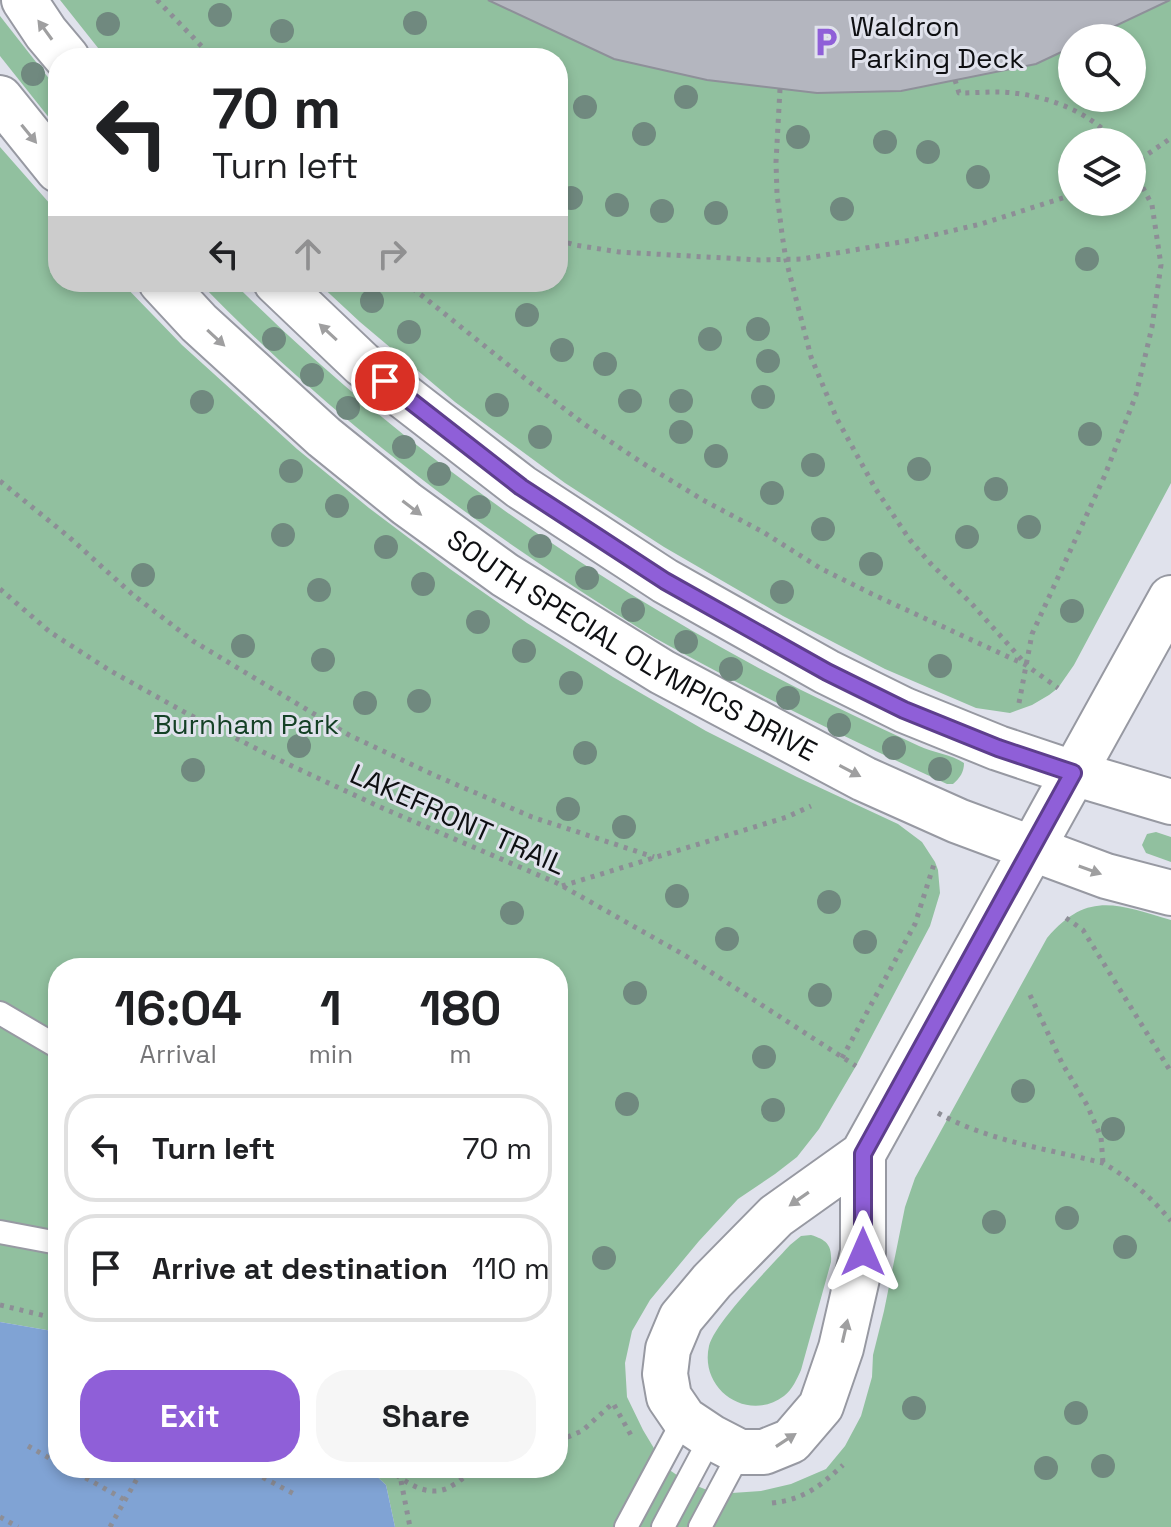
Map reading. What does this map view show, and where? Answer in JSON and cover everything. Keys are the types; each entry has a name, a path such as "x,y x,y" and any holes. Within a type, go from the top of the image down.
{"street":[{"path":"24,0 59,48"},
{"path":"0,98 48,158"},
{"name":"SOUTH SPECIAL OLYMPICS DRIVE","path":"170,292 199,323 324,437 407,504 505,575 662,672 864,779 958,821 1106,876 1171,893"},
{"path":"286,292 362,364 521,487 665,581 827,672 904,710 998,748 1171,802"},
{"path":"863,1154 863,1252 841,1348 821,1406 791,1441 764,1452 711,1436 669,1397 665,1374 668,1349 681,1318 712,1281 776,1216 863,1154 1171,598"}],"lane":[{"path":"0,1013 48,1041"},
{"path":"0,1232 48,1241"},
{"path":"626,1527 711,1436"},
{"path":"663,1527 711,1436"},
{"path":"700,1527 711,1436"}],"path":[{"path":"157,0 203,48"},
{"path":"955,80 959,93 1027,95 1066,107 1101,128"},
{"path":"780,89 777,194 786,260 811,357 837,419 875,488 910,540 1026,665"},
{"path":"1146,156 1171,138"},
{"path":"1017,711 1032,634 1105,475 1136,395 1152,327 1161,265 1152,205 1146,193"},
{"path":"568,243 619,252 731,259 802,259 940,234 1058,200"},
{"path":"417,292 584,424 644,464 820,568 1026,665 1058,688"},
{"path":"0,481 58,527 132,594 193,641 349,735 520,812 654,857"},
{"name":"LAKEFRONT TRAIL","path":"0,589 50,632 109,670 186,713 380,807 562,886 686,956 856,1066"},
{"path":"562,886 787,817 820,803"},
{"path":"842,1058 915,924 935,866"},
{"path":"1066,918 1083,930 1171,1072"},
{"path":"1030,995 1101,1137 1103,1163"},
{"path":"948,1119 983,1133 1103,1163 1121,1173 1158,1205 1171,1221"},
{"path":"0,1305 48,1317"},
{"path":"28,1446 48,1457"},
{"path":"86,1478 125,1500"},
{"path":"110,1527 137,1478"},
{"path":"264,1478 296,1495"},
{"path":"401,1480 427,1491 451,1488 462,1478"},
{"path":"401,1480 410,1527"},
{"path":"0,1517 18,1527"}],"green space":[{"path":"60,0 1171,0 1171,483 1074,665 1058,688 1032,705 1010,713 976,708 885,669 783,616 664,547 565,483 455,402 328,292 568,292 568,48 98,48"},
{"path":"0,16 48,77 48,116 0,56"},
{"name":"Burnham Park","path":"0,147 48,202 48,292 131,292 182,345 297,449 450,569 527,623 706,731 898,824 922,842 935,862 940,893 930,926 819,1129 797,1157 738,1199 699,1241 650,1300 632,1331 625,1363 627,1397 661,1460 687,1482 717,1494 761,1491 791,1484 826,1469 845,1446 861,1416 872,1377 873,1355 905,1207 915,1178 1047,938 1062,923 1090,907 1119,906 1171,920 1171,1527 395,1527 386,1485 379,1478 568,1478 568,958 48,958 48,1330 0,1322"},
{"path":"209,292 243,292 291,338 415,444 546,540 684,626 755,666 919,746 959,760 964,763 960,777 953,784 947,784 829,729 669,646 594,600 416,475 250,333"},
{"path":"1156,832 1171,837 1171,862 1146,853 1142,845 1147,834"},
{"path":"811,1235 827,1244 831,1262 801,1370 784,1396 756,1406 742,1404 729,1398 711,1376 708,1362 713,1336 732,1309 790,1245 801,1236"}],"water":[{"path":"0,1322 48,1330 48,1478 379,1478 386,1485 395,1527 0,1527"}],"building":[{"name":"Waldron Parking Deck","path":"488,0 1170,0 1119,24 1058,24 1058,54 1036,64 901,91 817,93 707,80 614,59"}],"place":[{"name":"Waldron Parking Deck","path":"826,42"}],"route":[{"path":"385,381 521,487 665,581 827,672 904,710 998,748 1073,773 863,1154 863,1252"}]}
